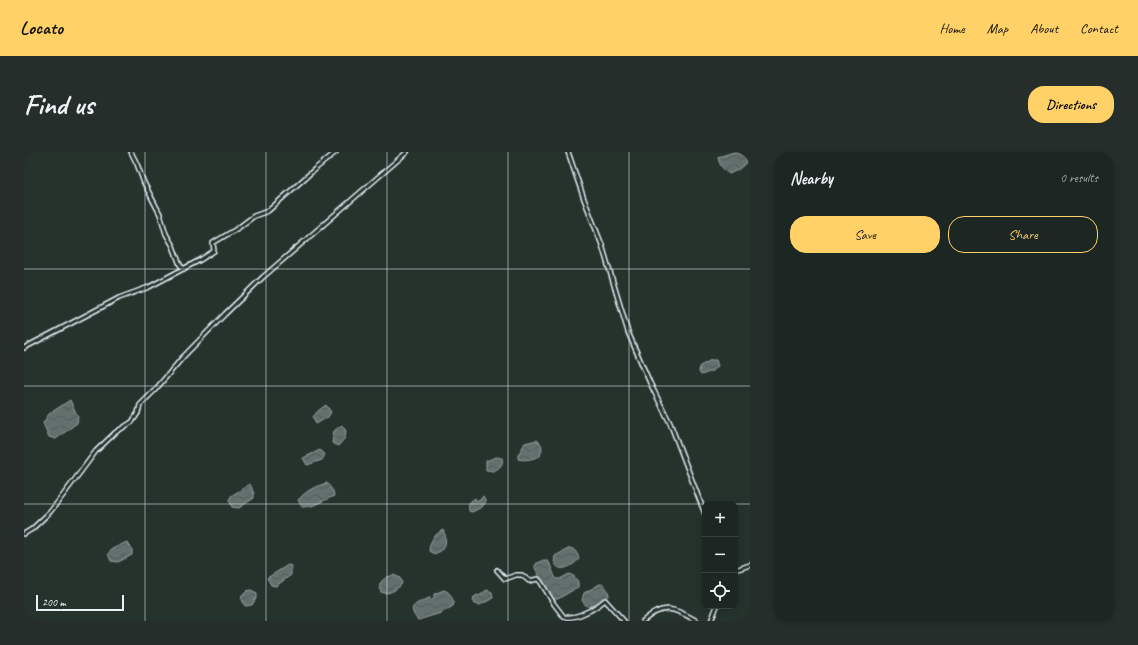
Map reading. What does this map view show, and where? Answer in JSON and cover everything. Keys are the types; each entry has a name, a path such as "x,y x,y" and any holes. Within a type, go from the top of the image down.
{"street":[{"path":"131,152 144,183 160,214 166,234 173,246 180,265 184,269"},
{"path":"24,348 119,298 149,287 200,260 214,251 213,243 238,228 254,216 268,211 336,152"},
{"path":"24,534 32,529 50,512 96,451 116,432 132,422 138,413 140,405 183,357 225,314 263,277 407,152"},
{"path":"568,152 602,245 628,332 650,383 670,423 702,506"},
{"path":"738,569 750,565"},
{"path":"497,570 504,579 522,575 529,581 538,579 564,617 574,617 597,606 605,600 624,621"},
{"path":"643,621 659,610 670,609 697,621"},
{"path":"711,621 716,609"}],"water":[{"path":"734,152 749,152 749,156 743,166 729,174 722,167 718,157"},
{"path":"711,360 716,360 718,366 712,371 701,375 699,372 700,366"},
{"path":"70,400 78,417 77,423 56,439 49,437 43,423 49,414"},
{"path":"326,405 331,412 328,417 316,424 313,417"},
{"path":"342,425 346,431 345,438 338,446 332,443 334,431"},
{"path":"537,440 541,444 542,449 540,456 524,460 518,459 518,455 525,443"},
{"path":"320,450 325,454 322,460 307,465 303,458"},
{"path":"496,457 502,458 500,466 493,471 486,470 486,461"},
{"path":"327,483 333,491 334,496 312,506 302,507 298,500 304,494 311,489"},
{"path":"250,484 254,498 239,508 232,507 229,500 231,496"},
{"path":"483,496 486,502 482,507 472,512 469,511 470,502 475,498 477,501 480,500"},
{"path":"443,530 446,539 444,547 434,554 429,551 431,541"},
{"path":"127,542 132,549 132,555 118,562 111,561 108,554 112,549"},
{"path":"570,548 576,552 579,559 568,567 558,567 554,560 555,556"},
{"path":"541,561 549,562 557,579 569,574 574,576 578,583 578,587 558,599 551,597 535,568 537,563"},
{"path":"288,565 291,566 291,575 276,586 271,585 267,578"},
{"path":"394,575 400,578 402,583 401,585 392,592 381,592 380,585 382,580"},
{"path":"600,584 604,585 609,596 590,607 586,605 582,600 584,593"},
{"path":"251,590 257,593 257,597 252,605 245,606 241,597 247,591"},
{"path":"444,590 452,597 454,603 453,606 441,613 418,620 414,615 414,606 430,597 432,599 434,598 434,594"},
{"path":"487,590 492,592 493,598 480,605 475,604 473,600 474,597 477,595 479,596"}]}
